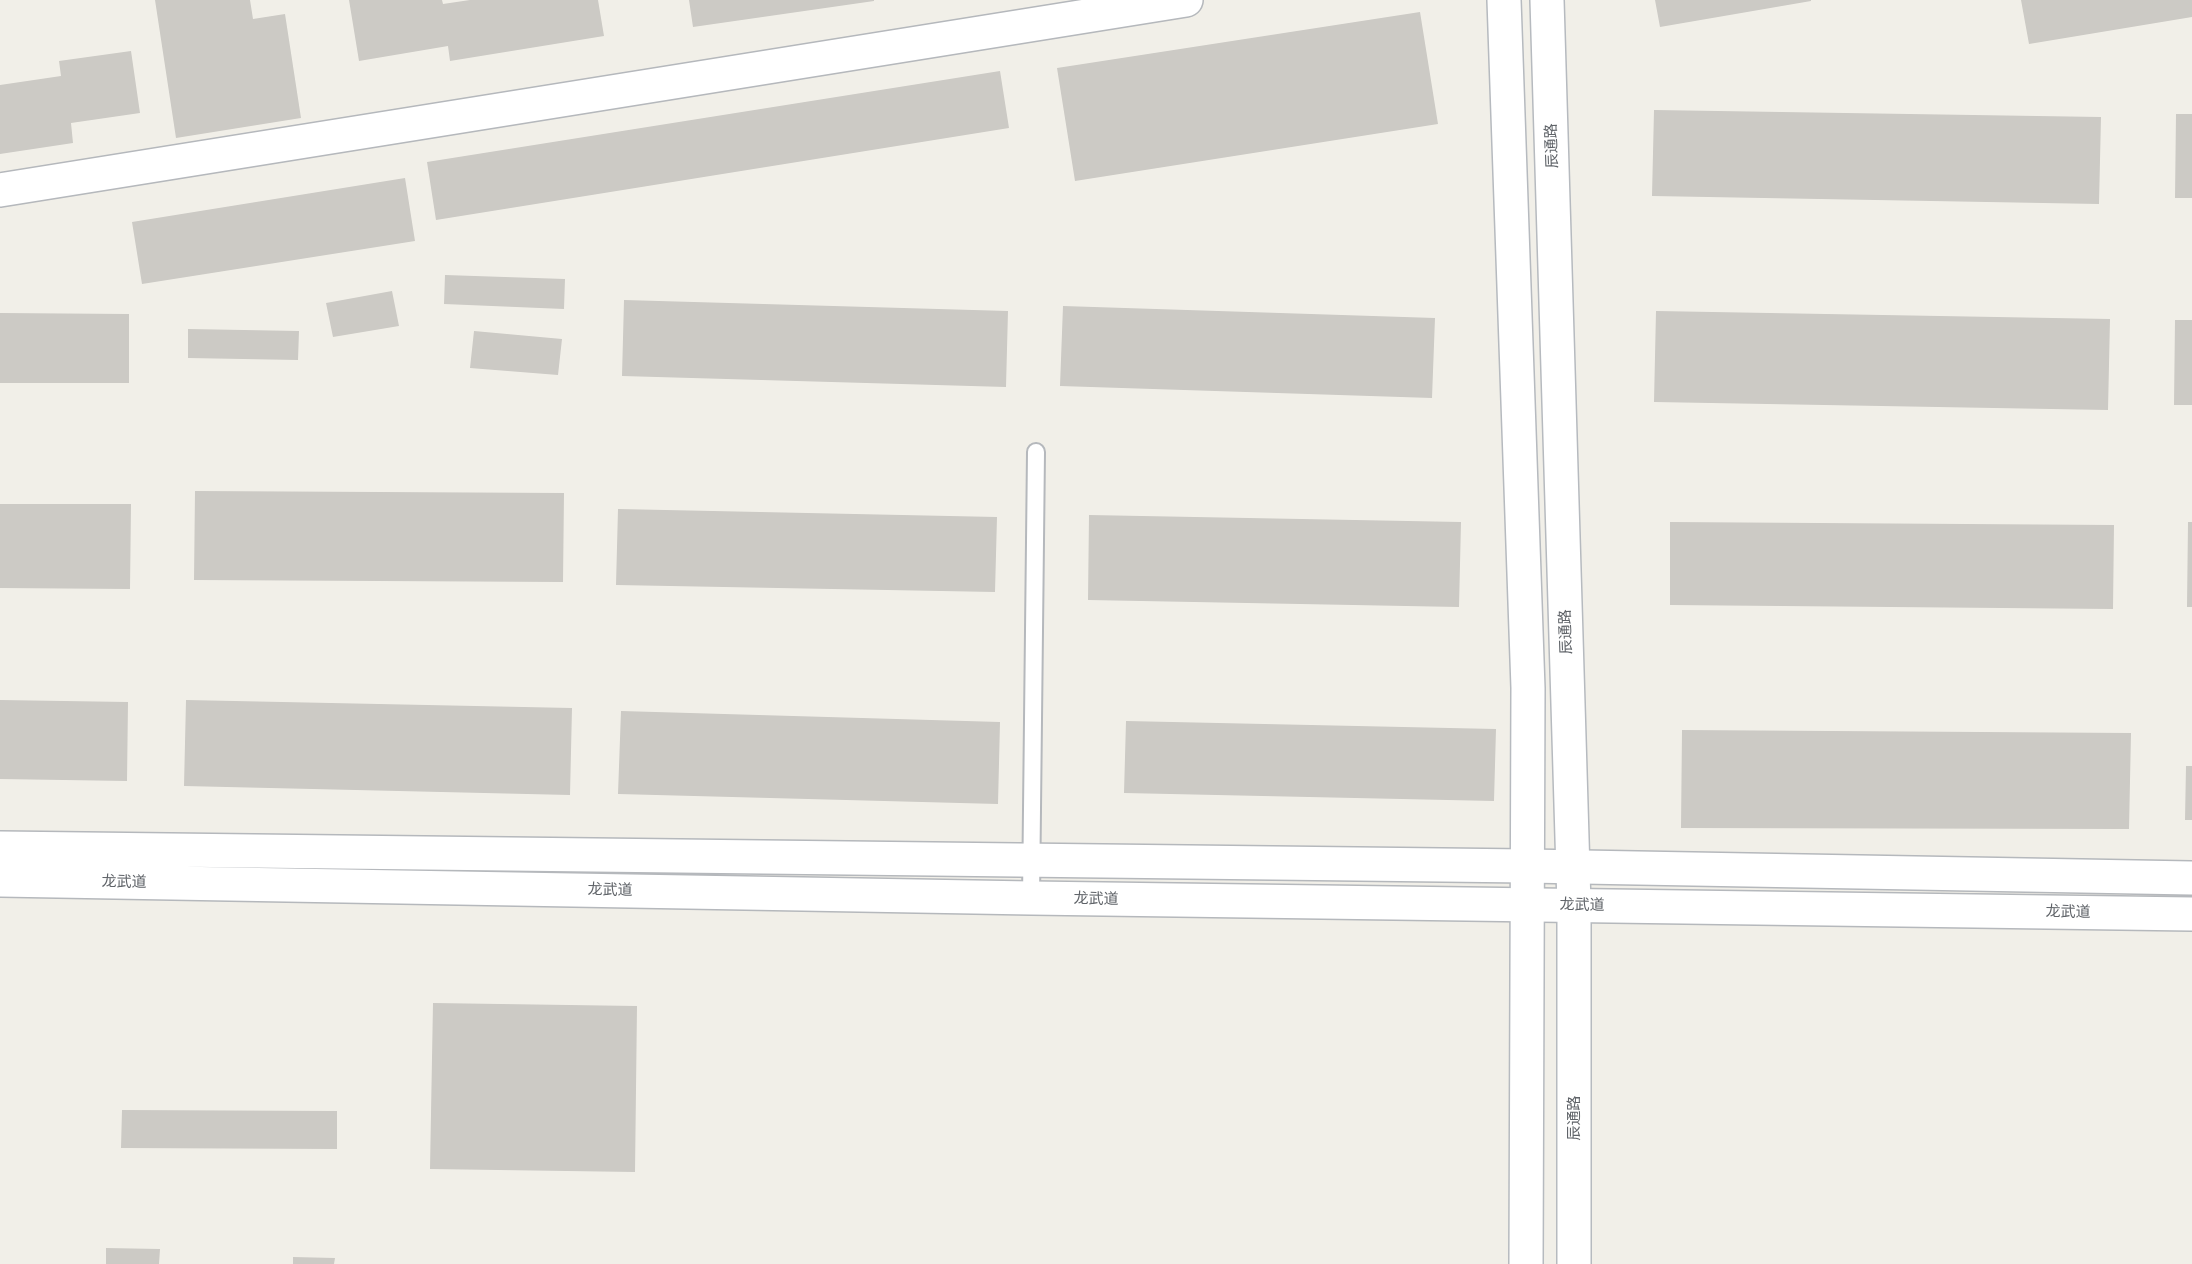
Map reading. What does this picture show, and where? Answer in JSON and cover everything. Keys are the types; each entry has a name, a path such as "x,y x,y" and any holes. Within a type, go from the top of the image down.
{"street":[{"path":"0,190 1186,0"},
{"path":"1504,0 1527,676 1526,1264"},
{"name":"辰通路","path":"1547,0 1574,905 1574,1264"},
{"path":"0,848 1527,866 2192,878"},
{"name":"龙武道","path":"0,880 1031,898 2192,914"}],"lane":[{"path":"1031,898 1036,452"}],"building":[{"path":"155,0 250,0 253,19 285,14 301,118 176,138"},
{"path":"349,0 442,0 443,4 470,0 598,0 604,36 450,61 448,46 359,61"},
{"path":"689,0 874,0 874,1 693,27"},
{"path":"1655,0 1811,0 1811,1 1660,27"},
{"path":"2021,0 2192,0 2192,17 2029,44"},
{"path":"1420,12 1438,124 1075,181 1057,68"},
{"path":"131,51 140,113 71,123 73,143 0,154 0,85 61,76 59,61"},
{"path":"1000,71 1009,128 436,220 427,162"},
{"path":"1654,110 2101,117 2099,204 1652,196"},
{"path":"2176,114 2192,114 2192,198 2175,198"},
{"path":"405,178 415,241 142,284 132,222"},
{"path":"445,275 565,279 564,309 444,304"},
{"path":"392,291 399,326 333,337 326,303"},
{"path":"624,300 1008,311 1006,387 622,376"},
{"path":"1063,306 1435,318 1432,398 1060,386"},
{"path":"1656,311 2110,319 2108,410 1654,402"},
{"path":"0,313 129,314 129,383 0,383"},
{"path":"2175,320 2192,320 2192,405 2174,405"},
{"path":"188,329 299,331 298,360 188,358"},
{"path":"474,331 562,339 558,375 470,368"},
{"path":"195,491 564,493 563,582 194,580"},
{"path":"0,504 131,504 130,589 0,588"},
{"path":"618,509 997,517 995,592 616,585"},
{"path":"1089,515 1461,522 1459,607 1088,600"},
{"path":"1670,522 2114,525 2113,609 1670,605"},
{"path":"2188,522 2192,522 2192,607 2187,607"},
{"path":"0,700 128,702 127,781 0,779"},
{"path":"186,700 572,708 570,795 184,786"},
{"path":"621,711 1000,722 998,804 618,794"},
{"path":"1126,721 1496,729 1494,801 1124,793"},
{"path":"1682,730 2131,733 2129,829 1681,828"},
{"path":"2186,766 2192,766 2192,820 2185,820"},
{"path":"433,1003 637,1006 635,1172 430,1169"},
{"path":"122,1110 337,1111 337,1149 121,1148"},
{"path":"106,1248 160,1249 159,1264 106,1264"},
{"path":"293,1257 335,1258 334,1264 293,1264"}]}
